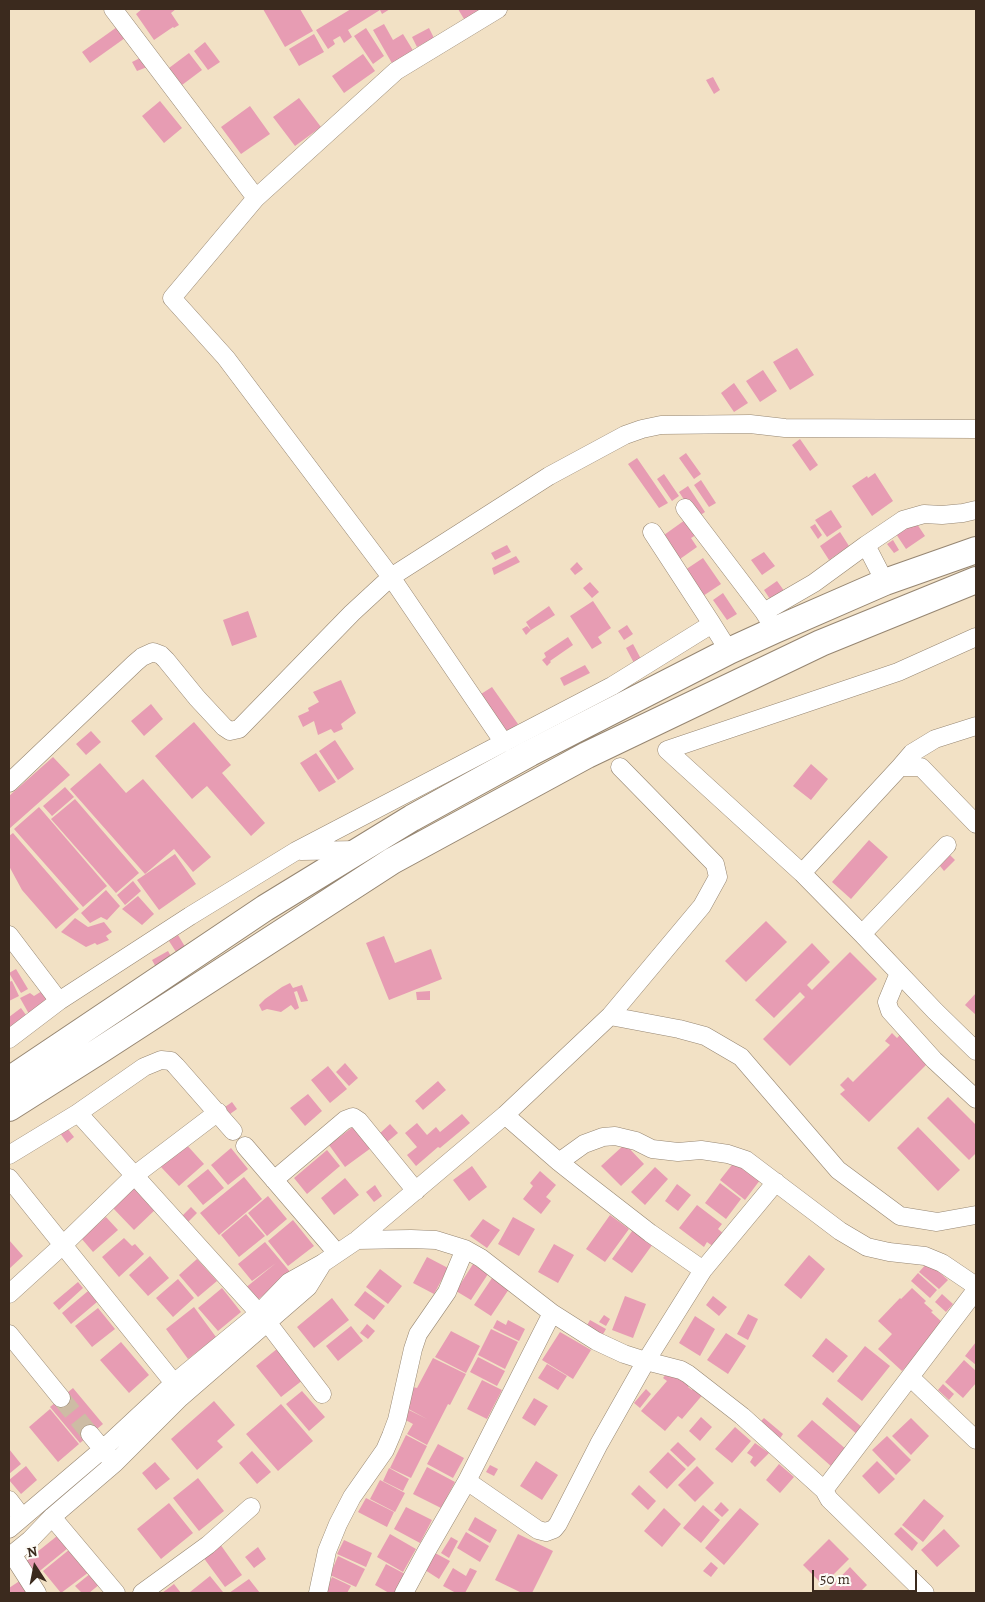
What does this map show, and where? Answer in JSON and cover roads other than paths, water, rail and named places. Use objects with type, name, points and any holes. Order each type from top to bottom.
[{"type":"highway","points":[[9,1080],[265,908],[412,818],[530,753],[729,652],[769,621],[976,550]]},
{"type":"highway","points":[[9,1108],[400,856],[587,755],[785,660],[821,643],[976,580]]},
{"type":"street","points":[[113,9],[256,198]]},
{"type":"street","points":[[498,9],[396,71],[256,198],[172,298],[226,358],[391,577],[504,742]]},
{"type":"street","points":[[9,783],[142,657],[153,652],[161,655],[166,660],[224,727],[230,731],[239,729],[391,577],[549,476],[625,435],[661,425],[750,424],[785,428],[976,429]]},
{"type":"street","points":[[685,508],[769,621],[814,583],[903,520],[924,514],[942,515],[976,510]]},
{"type":"street","points":[[652,532],[729,652]]},
{"type":"street","points":[[866,545],[885,582]]},
{"type":"street","points":[[9,1039],[59,1001],[190,916],[296,851],[612,686],[712,624]]},
{"type":"street","points":[[976,637],[898,672],[667,750],[802,872],[935,1011],[976,1051]]},
{"type":"street","points":[[802,872],[912,753],[935,739],[976,726]]},
{"type":"street","points":[[9,1500],[15,1523],[103,1449],[174,1383],[308,1286],[330,1258],[357,1240],[505,1115],[610,1016],[702,906],[718,877],[714,864],[620,767]]},
{"type":"street","points":[[900,767],[921,767],[976,824]]},
{"type":"street","points":[[862,934],[947,845]]},
{"type":"street","points":[[296,851],[361,850]]},
{"type":"street","points":[[9,935],[59,1001]]},
{"type":"street","points":[[900,973],[887,1002],[890,1011],[934,1060],[976,1099]]},
{"type":"street","points":[[610,1016],[705,1036],[741,1057],[838,1170],[900,1216],[937,1222],[976,1214]]},
{"type":"street","points":[[9,1155],[78,1113],[144,1067],[161,1060],[171,1062],[176,1066],[233,1131]]},
{"type":"street","points":[[9,1294],[135,1175],[218,1112]]},
{"type":"street","points":[[78,1113],[263,1318],[322,1394]]},
{"type":"street","points":[[505,1115],[559,1162],[650,1233],[703,1270]]},
{"type":"street","points":[[274,1180],[345,1120],[353,1117],[359,1121],[416,1191]]},
{"type":"street","points":[[559,1162],[584,1144],[603,1137],[615,1136],[660,1150],[678,1152],[701,1150],[728,1154],[746,1160],[802,1204],[840,1231],[867,1247],[889,1252],[924,1256],[942,1263],[976,1288],[824,1490]]},
{"type":"street","points":[[245,1146],[274,1180],[330,1258]]},
{"type":"street","points":[[9,1178],[174,1383]]},
{"type":"street","points":[[467,1481],[538,1530],[546,1532],[554,1529],[599,1444],[646,1362],[703,1270],[776,1182]]},
{"type":"street","points":[[357,1240],[436,1240],[465,1249],[481,1258],[552,1313],[596,1341],[646,1362],[681,1370],[688,1374],[742,1416],[824,1490],[829,1499],[925,1593]]},
{"type":"street","points":[[318,1593],[327,1551],[338,1524],[352,1497],[385,1450],[391,1436],[397,1420],[418,1334],[447,1292],[465,1249]]},
{"type":"street","points":[[404,1593],[467,1481],[552,1313]]},
{"type":"street","points":[[37,1593],[10,1556],[115,1463],[263,1318]]},
{"type":"street","points":[[9,1334],[61,1398]]},
{"type":"street","points":[[910,1377],[976,1440]]},
{"type":"street","points":[[90,1434],[115,1463]]},
{"type":"street","points":[[142,1593],[208,1545],[251,1507]]},
{"type":"street","points":[[52,1517],[116,1593]]},
{"type":"tunnel","points":[[61,1398],[90,1434]]}]
